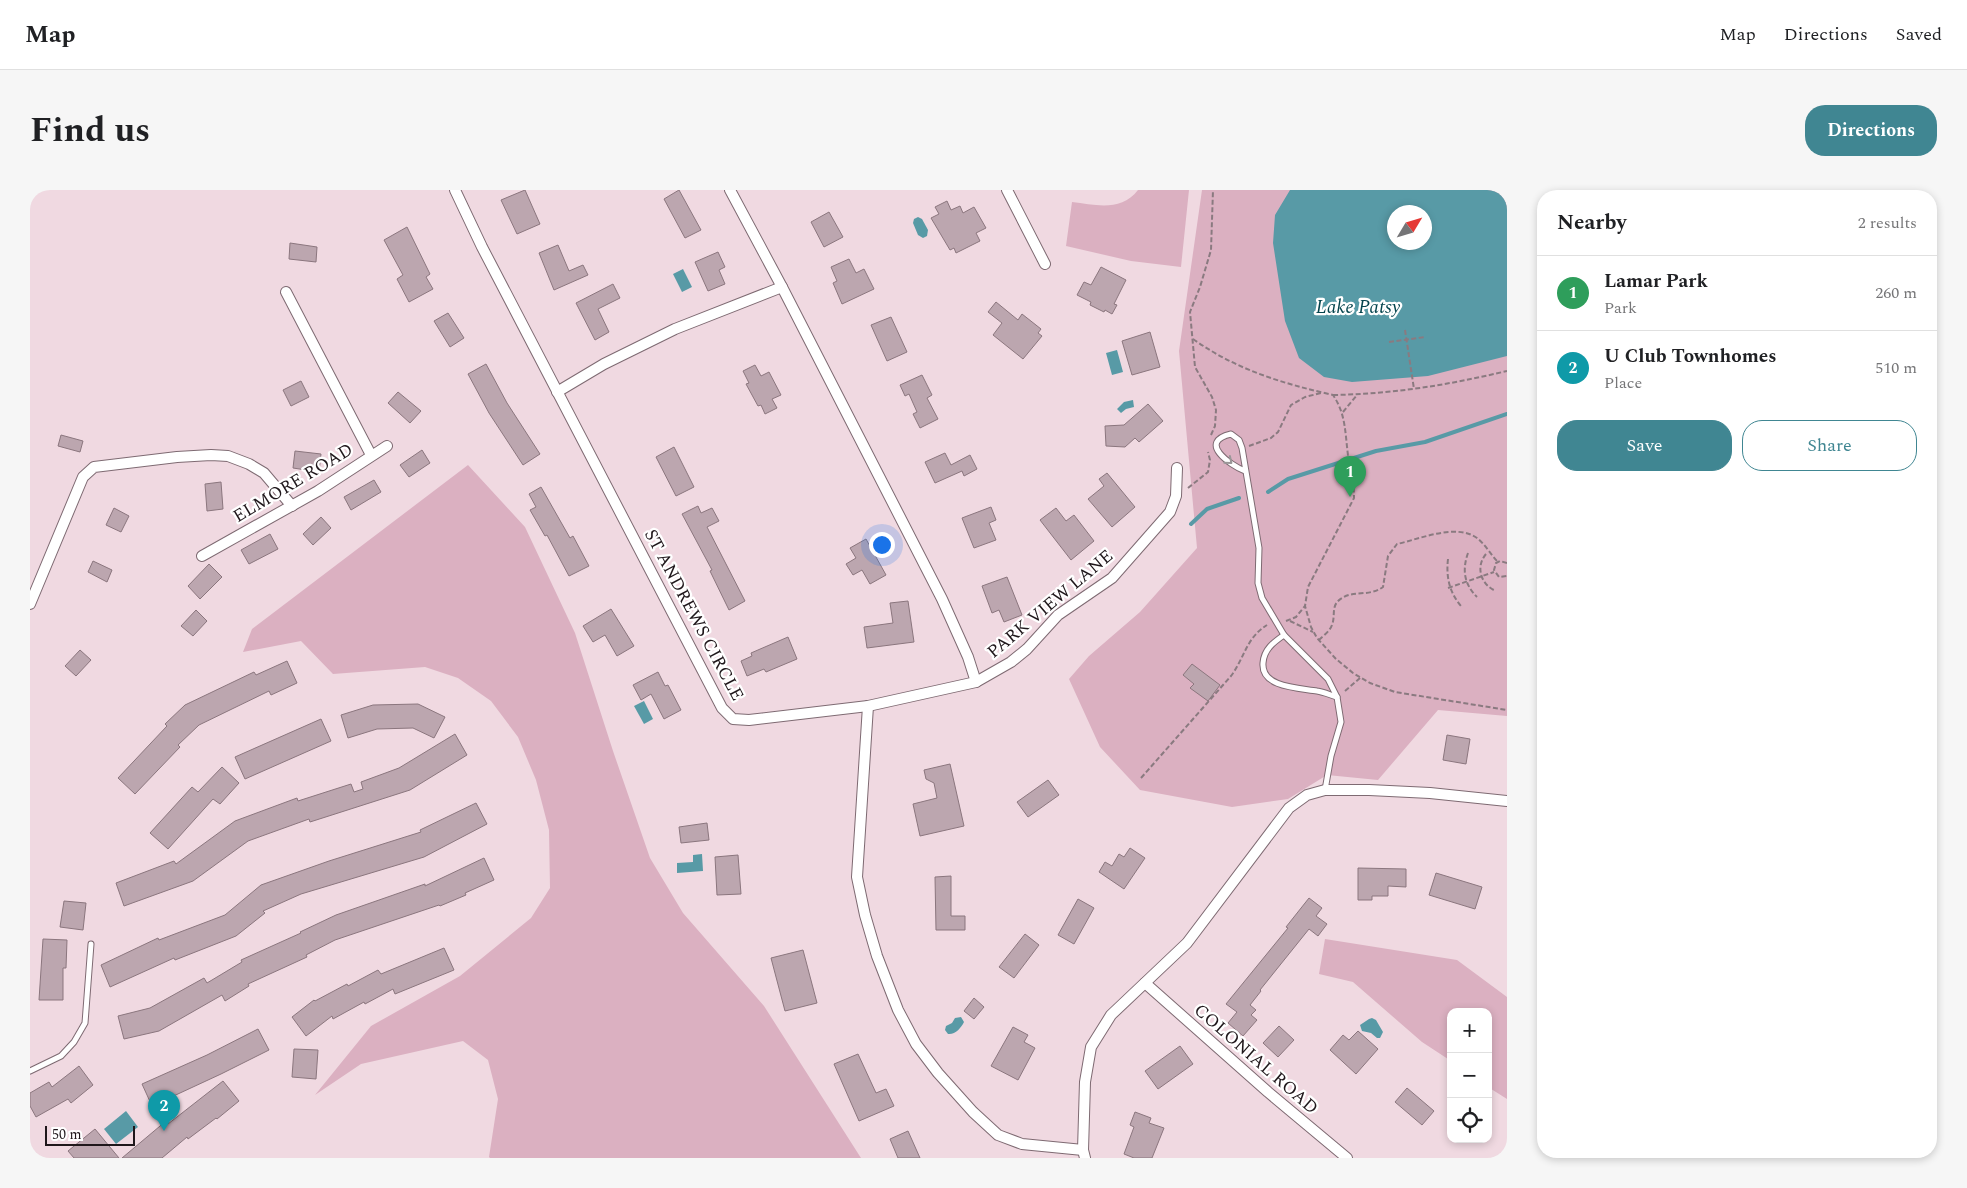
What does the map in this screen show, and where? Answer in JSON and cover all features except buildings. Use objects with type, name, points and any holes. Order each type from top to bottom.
[{"type":"street","name":"ST ANDREWS CIRCLE","points":[[455,190],[557,392],[722,708],[733,720],[749,720],[868,706],[976,682]]},
{"type":"street","points":[[730,190],[782,287],[942,599],[968,657],[976,682]]},
{"type":"street","points":[[1007,190],[1045,264]]},
{"type":"street","points":[[557,392],[604,364],[675,330],[782,287]]},
{"type":"street","name":"ELMORE ROAD","points":[[202,556],[318,491],[371,455],[286,292]]},
{"type":"street","points":[[371,455],[387,446]]},
{"type":"street","points":[[30,604],[83,477],[94,467],[177,457],[228,456],[249,464],[264,473],[292,506]]},
{"type":"street","name":"PARK VIEW LANE","points":[[976,682],[1011,662],[1027,649],[1058,615],[1112,578],[1170,512],[1176,496],[1177,468]]},
{"type":"street","points":[[868,706],[857,877],[865,915],[877,956],[898,1010],[916,1044],[938,1073],[973,1112],[998,1135],[1022,1144],[1084,1154],[1085,1082],[1091,1047],[1111,1016],[1186,943],[1289,808],[1307,795],[1325,790],[1430,793],[1507,801]]},
{"type":"street","name":"COLONIAL ROAD","points":[[1145,983],[1346,1158]]},
{"type":"lane","points":[[1245,472],[1234,466],[1219,453],[1216,448],[1220,438],[1231,434],[1239,440],[1242,448],[1259,548],[1258,583],[1262,598],[1284,635],[1328,679],[1336,696],[1341,722],[1331,756],[1325,790]]},
{"type":"lane","points":[[1284,635],[1270,646],[1264,656],[1264,672],[1270,679],[1283,685],[1336,696]]},
{"type":"lane","points":[[30,1071],[61,1056],[74,1042],[85,1023],[91,944]]},
{"type":"path","points":[[1210,437],[1214,426],[1216,410],[1212,396],[1195,367],[1190,312],[1211,250],[1213,190]]},
{"type":"path","points":[[1405,330],[1414,390]]},
{"type":"path","points":[[1389,342],[1425,338]]},
{"type":"path","points":[[1193,339],[1215,355],[1243,368],[1285,384],[1333,394],[1414,390],[1507,371]]},
{"type":"path","points":[[1242,448],[1271,438],[1278,432],[1291,405],[1305,397],[1323,392]]},
{"type":"path","points":[[1290,621],[1302,612],[1305,606],[1308,586],[1354,498],[1354,482],[1348,455],[1343,412],[1333,394]]},
{"type":"path","points":[[1343,412],[1358,394]]},
{"type":"path","points":[[1176,496],[1208,472],[1210,460],[1208,450]]},
{"type":"path","points":[[1319,640],[1332,626],[1335,605],[1343,597],[1367,594],[1377,591],[1383,586],[1388,556],[1397,544],[1455,531],[1478,539],[1498,562]]},
{"type":"path","points":[[1468,553],[1464,567],[1466,582],[1477,598]]},
{"type":"path","points":[[1486,554],[1480,567],[1481,576],[1487,586],[1496,591]]},
{"type":"path","points":[[1448,559],[1447,576],[1449,588],[1461,606]]},
{"type":"path","points":[[1507,563],[1504,561],[1498,562],[1494,566],[1494,572],[1500,578],[1507,576]]},
{"type":"path","points":[[1449,588],[1494,572]]},
{"type":"path","points":[[1305,606],[1314,633],[1319,640],[1336,659],[1360,677],[1394,692],[1507,710]]},
{"type":"path","points":[[1141,778],[1231,676],[1247,644],[1266,626],[1276,622],[1290,621],[1314,633]]},
{"type":"path","points":[[1336,696],[1360,677]]},
{"type":"shaded area","points":[[1138,190],[1189,190],[1181,267],[1131,261],[1066,246],[1072,202],[1099,205],[1116,204],[1124,202]]},
{"type":"shaded area","points":[[1202,190],[1507,190],[1507,716],[1438,710],[1378,780],[1327,775],[1288,799],[1232,807],[1140,790],[1100,747],[1069,679],[1089,656],[1140,612],[1197,548],[1179,351]]},
{"type":"shaded area","points":[[468,465],[525,527],[575,633],[650,858],[683,913],[764,1006],[861,1158],[490,1158],[498,1099],[488,1060],[463,1041],[361,1064],[315,1095],[371,1026],[460,976],[531,918],[550,888],[549,830],[536,780],[518,737],[491,701],[458,678],[425,667],[333,674],[301,641],[243,652],[252,629]]},
{"type":"shaded area","points":[[1325,939],[1457,960],[1507,997],[1507,1099],[1492,1090],[1492,1008],[1447,1008],[1447,1058],[1422,1042],[1353,982],[1319,974]]},
{"type":"water","name":"Lake Patsy","points":[[1290,190],[1507,190],[1507,356],[1428,376],[1352,382],[1324,377],[1299,358],[1285,321],[1273,243],[1275,215]]},
{"type":"water","points":[[918,217],[922,219],[928,230],[927,236],[923,238],[918,235],[913,223],[914,219]]},
{"type":"water","points":[[683,269],[692,287],[682,292],[673,274]]},
{"type":"water","points":[[1117,350],[1123,372],[1112,375],[1106,353]]},
{"type":"water","points":[[1133,400],[1134,407],[1126,409],[1121,413],[1117,409],[1124,402]]},
{"type":"water","points":[[644,701],[653,719],[644,724],[634,706]]},
{"type":"water","points":[[702,854],[703,871],[677,873],[677,863],[693,862],[693,855]]},
{"type":"water","points":[[961,1017],[964,1022],[961,1027],[955,1032],[948,1034],[945,1030],[946,1026],[952,1023],[955,1018]]},
{"type":"water","points":[[1372,1018],[1376,1020],[1383,1032],[1380,1038],[1362,1031],[1360,1025]]},
{"type":"water","points":[[126,1111],[138,1127],[116,1144],[104,1129]]},
{"type":"waterway","points":[[1268,492],[1288,479],[1376,451],[1425,442],[1507,414]]},
{"type":"waterway","points":[[1191,524],[1207,509],[1239,498]]},
{"type":"place","name":"Lamar Park","points":[[1350,497]]},
{"type":"place","name":"U Club Townhomes","points":[[164,1131]]}]
